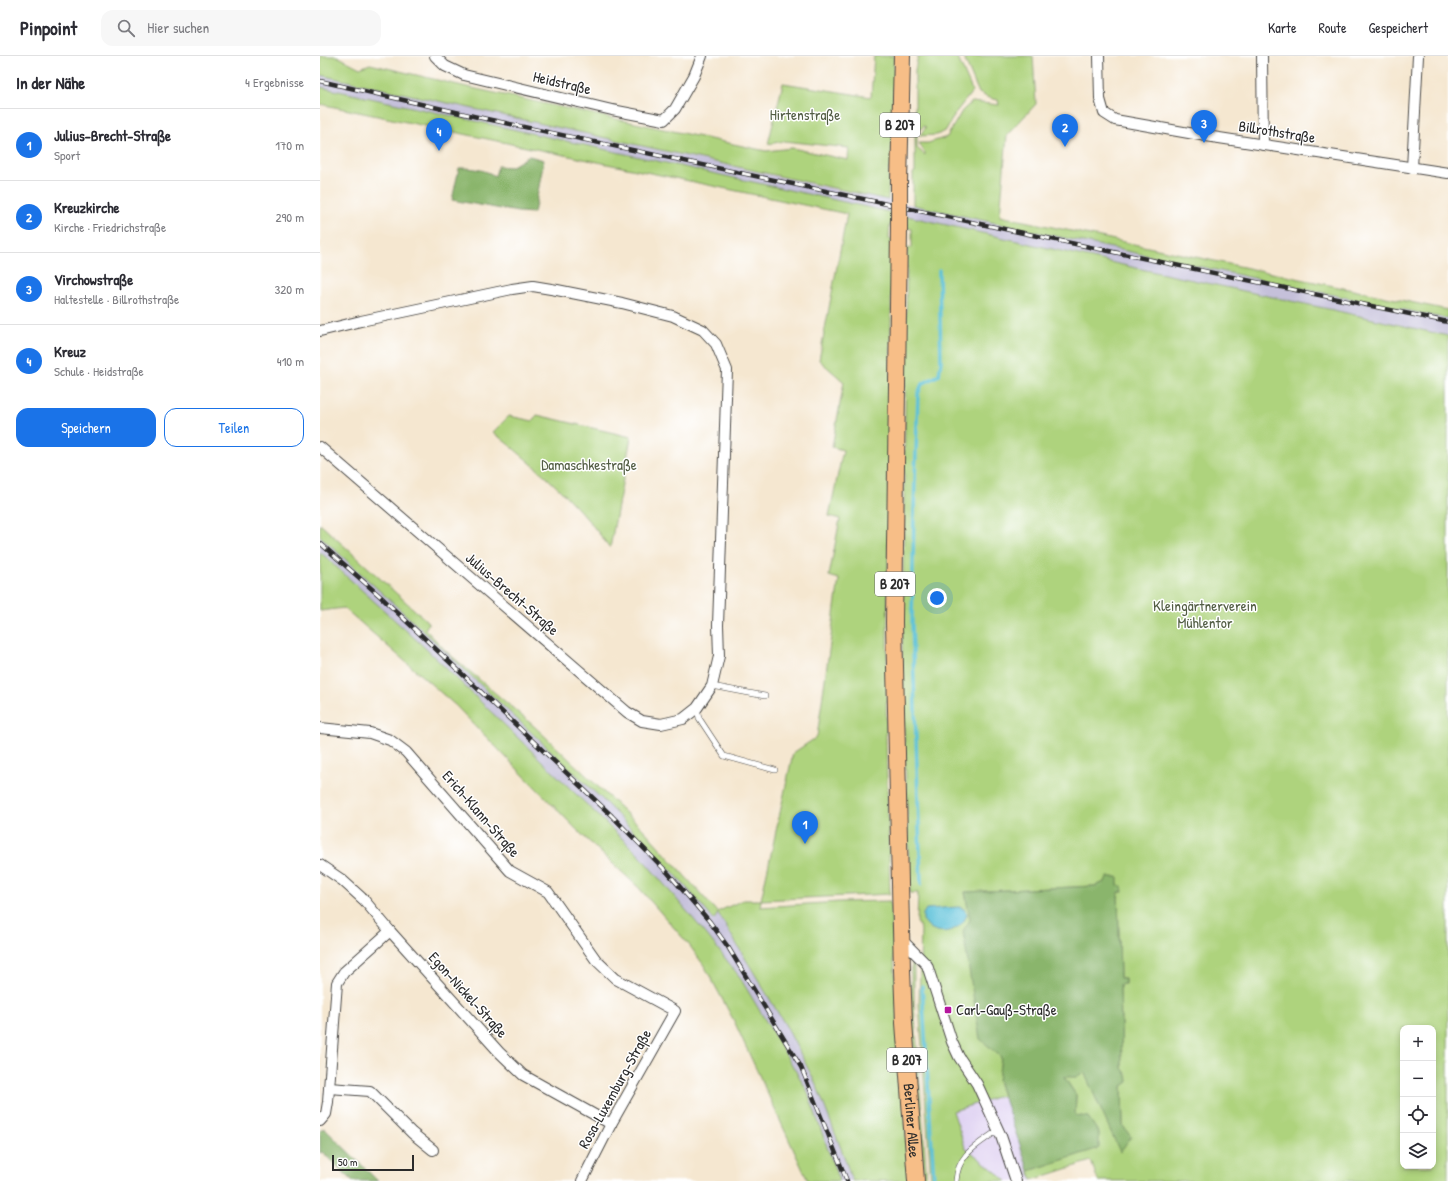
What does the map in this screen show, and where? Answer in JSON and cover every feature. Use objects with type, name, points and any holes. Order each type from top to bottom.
[{"type":"main road","name":"B 207","points":[[902,56],[894,623],[902,940]]},
{"type":"main road","name":"Berliner Allee","points":[[902,940],[904,1023],[916,1181]]},
{"type":"street","name":"Heidstraße","points":[[435,56],[446,66],[464,75],[604,108],[664,120],[675,109],[694,76],[702,56]]},
{"type":"street","name":"Billrothstraße","points":[[1099,56],[1100,99],[1104,113],[1115,120],[1206,136],[1448,173]]},
{"type":"street","points":[[1262,56],[1263,144]]},
{"type":"street","points":[[1412,168],[1418,56]]},
{"type":"street","points":[[320,331],[512,289],[533,286],[673,316],[703,330],[716,344],[727,370],[718,625],[719,656],[712,686],[697,708]]},
{"type":"street","name":"Julius-Brecht-Straße","points":[[320,447],[627,712],[642,721],[661,724],[683,719],[697,708]]},
{"type":"street","name":"Erich-Klann-Straße","points":[[320,728],[370,733],[390,740],[406,752],[510,870],[548,892],[596,960],[616,979],[675,1012]]},
{"type":"street","name":"Egon-Nickel-Straße","points":[[320,865],[354,890],[364,900],[499,1052],[523,1075],[611,1124]]},
{"type":"street","points":[[320,1121],[328,1109],[337,983],[344,972],[390,931]]},
{"type":"street","points":[[902,940],[927,965],[952,1042],[959,1057],[977,1084],[998,1130],[1016,1181]]},
{"type":"street","name":"Rosa-Luxemburg-Straße","points":[[582,1181],[611,1124],[675,1012]]},
{"type":"street","points":[[329,1088],[370,1091],[412,1133],[433,1150]]},
{"type":"lane","points":[[712,686],[765,696]]},
{"type":"lane","points":[[697,708],[698,718],[724,756],[776,770]]},
{"type":"lane","points":[[956,1181],[957,1172],[961,1161],[969,1151],[998,1130]]},
{"type":"shaded area","points":[[320,75],[833,189],[1448,319],[1448,336],[320,87]]},
{"type":"shaded area","points":[[320,536],[602,799],[675,874],[714,919],[717,912],[786,1026],[816,1084],[852,1181],[839,1181],[807,1090],[739,976],[707,935],[640,856],[422,645],[320,552]]},
{"type":"shaded area","points":[[1003,1096],[1032,1181],[1007,1181],[965,1147],[953,1110]]},
{"type":"green space","name":"Hirtenstraße","points":[[320,56],[337,56],[360,68],[370,64],[467,87],[766,151],[792,148],[848,160],[849,148],[785,141],[768,144],[783,83],[871,97],[874,56],[894,56],[892,168],[889,168],[888,200],[320,75]]},
{"type":"green space","points":[[918,56],[957,56],[972,90],[956,112],[946,130],[937,135],[919,136],[926,127],[924,126],[917,132],[917,148],[925,155],[919,143],[928,143],[947,137],[962,111],[972,102],[999,105],[998,100],[989,98],[979,93],[963,56],[1033,56],[1036,104],[1007,135],[1000,216],[1448,310],[1448,319],[913,205],[913,173],[915,172],[915,70]]},
{"type":"green space","name":"Kleingärtnerverein Mühlentor","points":[[320,87],[1448,336],[1448,1181],[1098,1181],[1091,1161],[1032,1180],[1029,1171],[1099,1147],[1075,1116],[1076,1095],[1064,1077],[1084,1071],[1102,1108],[1131,1138],[1123,1126],[1122,1086],[1127,1082],[1127,1075],[1122,1069],[1120,984],[1125,984],[1125,978],[1120,978],[1118,892],[1123,892],[1118,885],[1117,877],[1095,886],[965,892],[1001,1057],[998,1081],[1003,1096],[953,1111],[965,1147],[1007,1181],[931,1181],[919,1004],[921,930],[917,922],[918,893],[910,893],[902,674],[907,248],[912,248],[912,229],[890,224],[889,239],[892,239],[886,738],[890,894],[761,900],[793,753],[817,737],[839,579],[829,576],[840,519],[829,516],[843,450],[832,447],[844,382],[819,360],[847,214],[320,104]]},
{"type":"green space","points":[[529,156],[544,160],[534,213],[518,212],[452,200],[459,168],[478,169],[495,176],[498,166],[511,167]]},
{"type":"green space","name":"Damaschkestraße","points":[[537,415],[631,437],[610,548],[584,515],[556,486],[493,432],[509,416],[533,421]]},
{"type":"green space","points":[[320,524],[429,623],[425,629],[447,652],[535,727],[644,830],[717,912],[743,900],[761,900],[760,907],[840,902],[890,901],[909,1181],[852,1181],[816,1084],[786,1026],[718,913],[714,920],[675,874],[602,799],[320,536]]},
{"type":"green space","points":[[320,552],[422,645],[640,856],[707,935],[739,976],[807,1090],[839,1181],[808,1181],[734,1021],[705,967],[690,946],[639,888],[580,833],[455,705],[344,608],[320,611]]},
{"type":"green space","points":[[1107,877],[1118,877],[1118,885],[1122,886],[1123,892],[1118,892],[1120,978],[1125,978],[1125,984],[1120,984],[1122,1068],[1128,1078],[1128,1082],[1122,1086],[1123,1126],[1131,1137],[1120,1152],[1084,1072],[1076,1077],[1064,1077],[1076,1095],[1075,1115],[1088,1117],[1099,1133],[1099,1148],[1029,1171],[998,1081],[1001,1057],[980,1039],[963,931],[970,920],[965,892],[1095,886],[1105,882]]},
{"type":"green space","points":[[913,959],[914,1005],[927,1181],[924,1181],[912,1021],[911,971]]},
{"type":"green space","points":[[324,1128],[378,1181],[353,1181],[322,1152],[320,1153],[320,1131]]},
{"type":"water","points":[[959,907],[964,909],[967,914],[965,919],[958,927],[948,931],[937,931],[928,926],[923,920],[923,914],[926,909]]},
{"type":"waterway","points":[[921,884],[912,622],[914,510],[918,394],[922,384],[939,375],[941,361],[939,270]]},
{"type":"waterway","points":[[922,986],[934,1181]]},
{"type":"railway","points":[[320,81],[482,118],[1448,322]]},
{"type":"railway","points":[[320,543],[381,597],[612,816],[668,873],[710,922],[728,947],[801,1067],[847,1181]]},
{"type":"place","name":"Virchowstraße","points":[[1204,143]]},
{"type":"place","name":"Kreuzkirche","points":[[1065,147]]},
{"type":"place","name":"Kreuz","points":[[439,151]]},
{"type":"place","name":"Julius-Brecht-Straße","points":[[805,844]]},
{"type":"place","name":"Carl-Gauß-Straße","points":[[948,1010]]}]
